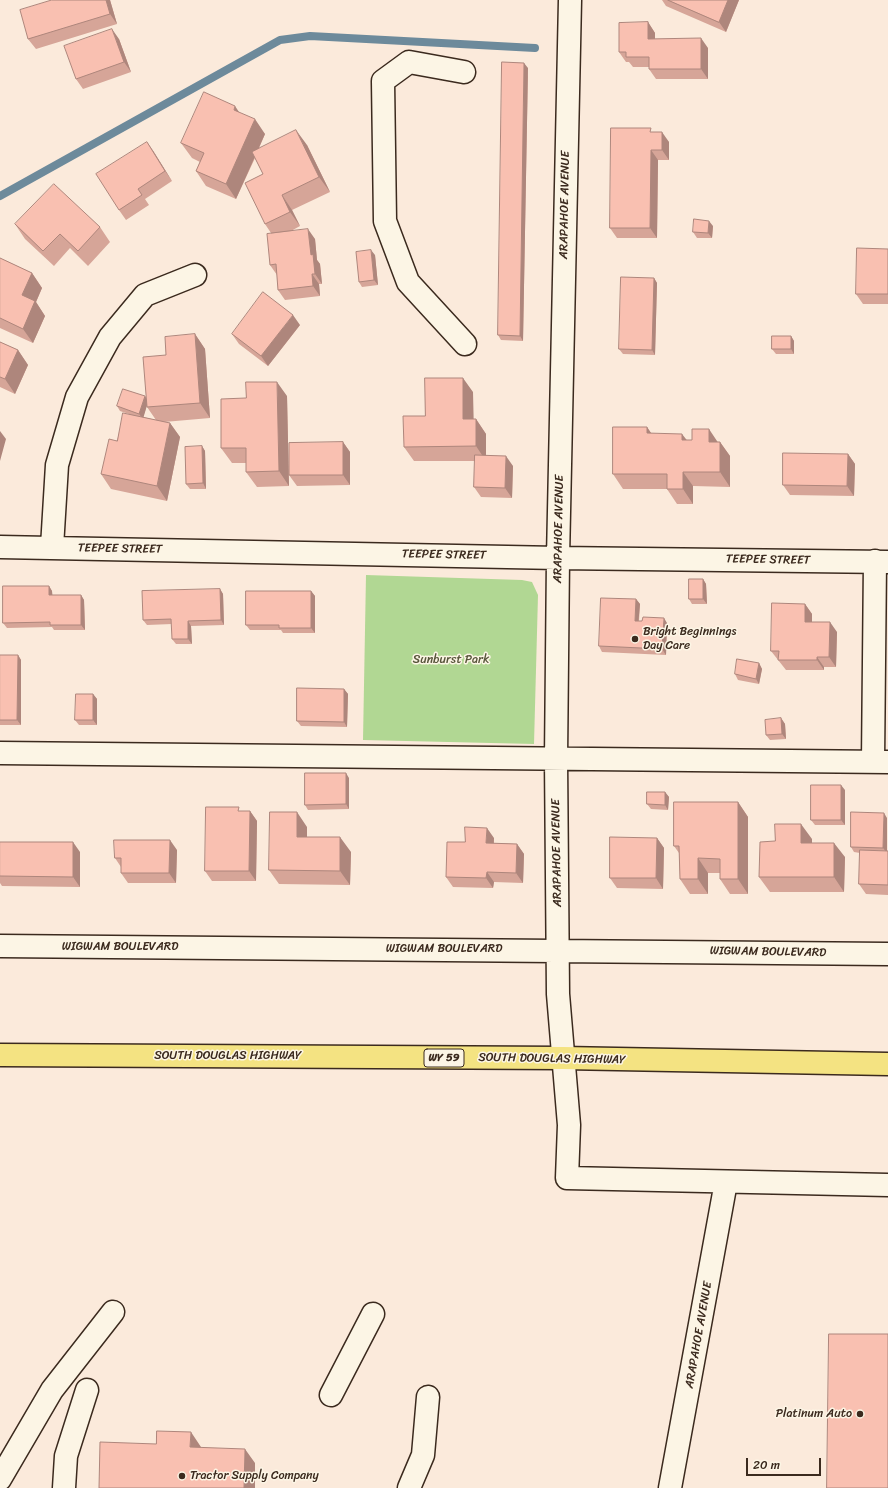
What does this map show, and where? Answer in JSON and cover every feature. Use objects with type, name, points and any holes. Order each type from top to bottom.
[{"type":"highway","name":"SOUTH DOUGLAS HIGHWAY","points":[[0,1055],[563,1058],[888,1064]]},
{"type":"street","name":"ARAPAHOE AVENUE","points":[[570,0],[558,558],[556,759],[558,994],[568,1125],[567,1178],[726,1182],[670,1488]]},
{"type":"street","points":[[464,72],[409,62],[383,81],[385,221],[408,282],[465,344]]},
{"type":"street","points":[[52,547],[57,465],[77,397],[110,337],[145,295],[195,275]]},
{"type":"street","name":"TEEPEE STREET","points":[[0,547],[558,558],[882,561]]},
{"type":"street","points":[[0,753],[881,762],[882,561]]},
{"type":"street","name":"WIGWAM BOULEVARD","points":[[0,946],[888,954]]},
{"type":"street","points":[[726,1182],[888,1185]]},
{"type":"street","points":[[0,1479],[52,1390],[113,1312]]},
{"type":"street","points":[[331,1395],[372,1314]]},
{"type":"street","points":[[64,1488],[66,1456],[87,1390]]},
{"type":"street","points":[[409,1488],[422,1455],[428,1397]]},
{"type":"green space","name":"Sunburst Park","points":[[366,575],[522,580],[532,582],[538,595],[534,744],[363,740]]},
{"type":"building","points":[[52,0],[106,0],[110,14],[28,39],[20,10]]},
{"type":"building","points":[[668,0],[728,0],[719,22]]},
{"type":"building","points":[[648,22],[648,39],[701,38],[701,69],[649,69],[649,57],[626,57],[626,52],[619,52],[619,23]]},
{"type":"building","points":[[112,29],[124,62],[76,79],[64,46]]},
{"type":"building","points":[[502,62],[524,63],[520,336],[498,335]]},
{"type":"building","points":[[204,92],[235,106],[234,110],[255,119],[226,184],[196,171],[204,153],[181,143]]},
{"type":"building","points":[[611,128],[651,128],[650,132],[662,132],[662,150],[651,150],[650,228],[610,228]]},
{"type":"building","points":[[296,130],[319,177],[282,195],[290,212],[265,224],[245,183],[263,174],[252,152]]},
{"type":"building","points":[[147,142],[165,171],[138,189],[142,195],[119,210],[96,174]]},
{"type":"building","points":[[54,184],[100,227],[78,251],[60,234],[43,251],[15,224]]},
{"type":"building","points":[[694,219],[709,221],[708,233],[693,232]]},
{"type":"building","points":[[308,229],[315,274],[312,274],[313,286],[278,290],[276,264],[270,265],[267,234]]},
{"type":"building","points":[[857,248],[888,249],[888,294],[856,294]]},
{"type":"building","points":[[371,250],[374,280],[359,282],[356,252]]},
{"type":"building","points":[[0,258],[32,273],[22,295],[35,301],[23,329],[0,318]]},
{"type":"building","points":[[621,277],[654,278],[652,350],[619,349]]},
{"type":"building","points":[[263,292],[293,315],[261,356],[232,334]]},
{"type":"building","points":[[195,334],[200,403],[147,407],[143,357],[166,355],[165,337]]},
{"type":"building","points":[[772,336],[791,336],[791,349],[772,349]]},
{"type":"building","points":[[0,342],[18,350],[5,379],[0,377]]},
{"type":"building","points":[[425,378],[463,378],[463,419],[476,419],[476,446],[404,447],[403,416],[425,416]]},
{"type":"building","points":[[246,382],[277,382],[279,471],[246,472],[246,448],[221,448],[221,399],[246,398]]},
{"type":"building","points":[[123,389],[145,396],[139,414],[117,406]]},
{"type":"building","points":[[123,413],[170,423],[157,486],[101,474],[109,439],[117,441]]},
{"type":"building","points":[[613,427],[647,427],[647,433],[682,434],[682,440],[692,440],[692,429],[709,429],[709,442],[720,442],[720,472],[683,472],[683,489],[667,489],[667,474],[613,474]]},
{"type":"building","points":[[343,442],[343,475],[289,475],[289,443]]},
{"type":"building","points":[[202,446],[203,483],[186,484],[185,447]]},
{"type":"building","points":[[783,453],[848,454],[847,486],[783,485]]},
{"type":"building","points":[[475,455],[506,456],[505,488],[474,487]]},
{"type":"building","points":[[689,579],[703,579],[703,599],[689,599]]},
{"type":"building","points":[[3,586],[49,586],[49,595],[81,595],[81,625],[50,625],[50,622],[3,623]]},
{"type":"building","points":[[220,589],[221,620],[188,621],[188,639],[172,639],[171,619],[143,620],[142,591]]},
{"type":"building","points":[[246,591],[311,591],[311,628],[279,628],[279,625],[246,625]]},
{"type":"building","name":"Bright Beginnings Day Care","points":[[601,598],[636,599],[635,621],[642,621],[643,617],[664,618],[662,649],[599,646]]},
{"type":"building","points":[[772,603],[805,604],[805,622],[830,622],[829,657],[817,657],[817,660],[778,660],[779,651],[771,651]]},
{"type":"building","points":[[0,655],[18,655],[17,720],[0,720]]},
{"type":"building","points":[[737,659],[759,663],[756,679],[735,674]]},
{"type":"building","points":[[297,688],[344,689],[344,722],[297,721]]},
{"type":"building","points":[[76,694],[93,694],[93,720],[75,720]]},
{"type":"building","points":[[781,718],[782,734],[766,735],[765,720]]},
{"type":"building","points":[[305,773],[346,773],[346,804],[305,805]]},
{"type":"building","points":[[811,785],[841,785],[841,820],[811,820]]},
{"type":"building","points":[[647,792],[665,792],[665,805],[647,804]]},
{"type":"building","points":[[674,802],[738,802],[738,879],[720,879],[720,859],[698,858],[698,879],[680,879],[679,846],[674,846]]},
{"type":"building","points":[[206,807],[239,807],[238,811],[250,811],[249,871],[205,871]]},
{"type":"building","points":[[270,812],[297,812],[297,837],[340,837],[340,871],[269,870]]},
{"type":"building","points":[[851,812],[884,813],[883,848],[851,847]]},
{"type":"building","points":[[775,824],[801,824],[801,843],[834,843],[834,877],[759,877],[760,842],[775,841]]},
{"type":"building","points":[[465,827],[487,828],[486,843],[517,844],[516,873],[487,872],[486,878],[446,877],[447,842],[465,842]]},
{"type":"building","points":[[610,837],[657,838],[656,878],[610,878]]},
{"type":"building","points":[[114,840],[170,840],[169,873],[121,873],[121,858],[115,858]]},
{"type":"building","points":[[0,842],[73,842],[73,877],[0,876]]},
{"type":"building","points":[[860,850],[888,851],[888,885],[859,884]]},
{"type":"building","name":"Platinum Auto","points":[[829,1334],[888,1334],[888,1488],[827,1488]]},
{"type":"building","name":"Tractor Supply Company","points":[[157,1431],[191,1432],[190,1447],[245,1449],[244,1488],[99,1488],[100,1442],[156,1444]]},
{"type":"waterway","points":[[0,196],[280,40],[310,36],[535,48]]},
{"type":"place","name":"Bright Beginnings Day Care","points":[[635,639]]},
{"type":"place","name":"Platinum Auto","points":[[860,1414]]},
{"type":"place","name":"Tractor Supply Company","points":[[182,1476]]}]
